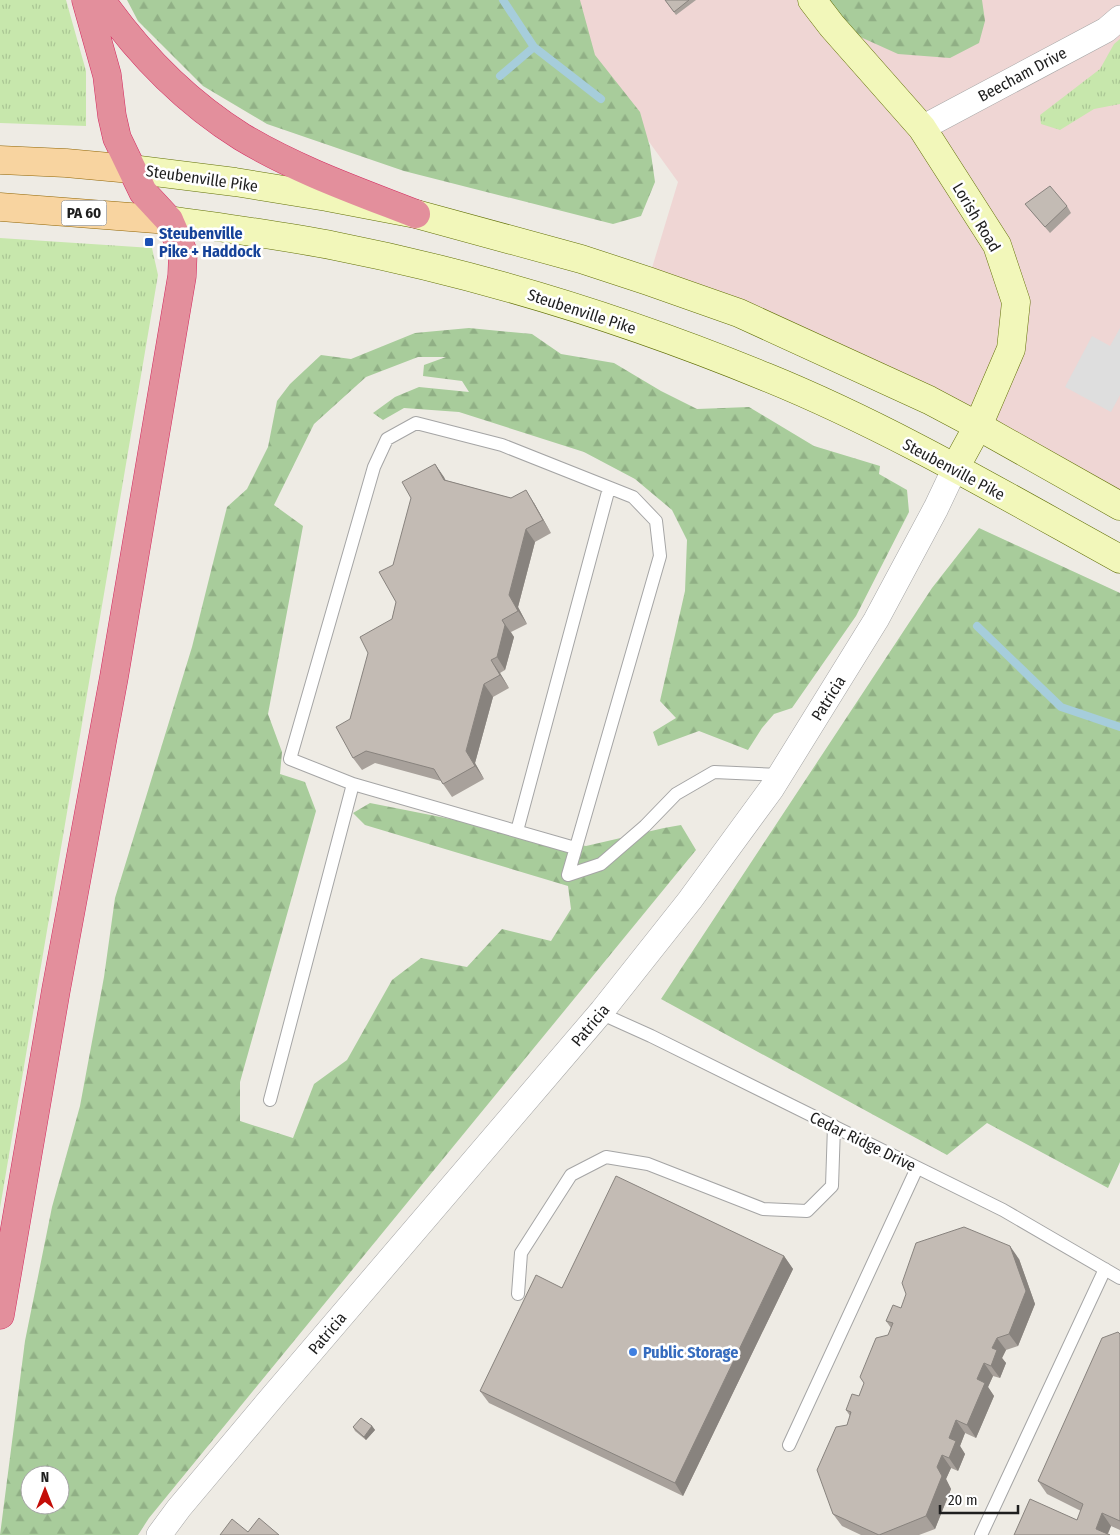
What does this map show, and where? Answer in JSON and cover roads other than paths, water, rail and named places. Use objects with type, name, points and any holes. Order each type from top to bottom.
[{"type":"highway","points":[[0,1316],[56,990],[114,677],[182,276],[183,252],[168,220],[143,192],[117,138],[107,75],[86,0]]},
{"type":"highway","points":[[101,0],[152,64],[193,102],[242,137],[311,173],[416,214]]},
{"type":"main road","name":"Lorish Road","points":[[812,0],[832,26],[922,128],[997,245],[1016,302],[1011,349],[978,426],[956,468]]},
{"type":"main road","name":"Steubenville Pike","points":[[0,160],[66,163],[131,169],[235,182],[327,197],[416,214],[581,259],[739,313],[838,358],[978,426],[1120,506]]},
{"type":"main road","name":"Steubenville Pike","points":[[0,207],[168,220],[344,248],[497,284],[572,306],[767,377],[853,416],[956,468],[1120,559]]},
{"type":"street","name":"Beecham Drive","points":[[922,128],[1106,30],[1120,18]]},
{"type":"street","name":"Patricia","points":[[159,1535],[274,1395],[600,1013],[690,900],[780,775],[876,620],[956,468]]},
{"type":"lane","points":[[576,848],[353,784],[290,759],[374,467],[387,439],[416,423],[502,445],[633,497],[656,520],[660,556],[576,848],[568,875],[601,864],[645,826],[676,794],[714,772],[780,775]]},
{"type":"lane","points":[[517,831],[609,488]]},
{"type":"lane","points":[[270,1100],[353,784]]},
{"type":"lane","name":"Cedar Ridge Drive","points":[[600,1013],[651,1036],[1003,1210],[1120,1278]]},
{"type":"lane","points":[[518,1294],[521,1253],[571,1175],[606,1156],[648,1164],[763,1209],[807,1211],[832,1186],[834,1126]]},
{"type":"lane","points":[[789,1445],[917,1168]]},
{"type":"lane","points":[[981,1535],[1106,1269]]},
{"type":"waterway","points":[[503,0],[534,47],[601,99]]},
{"type":"waterway","points":[[500,76],[534,47]]},
{"type":"waterway","points":[[977,626],[1061,707],[1120,727]]},
{"type":"place","name":"Steubenville Pike + Haddock","points":[[149,242]]},
{"type":"place","name":"Public Storage","points":[[633,1352]]}]
